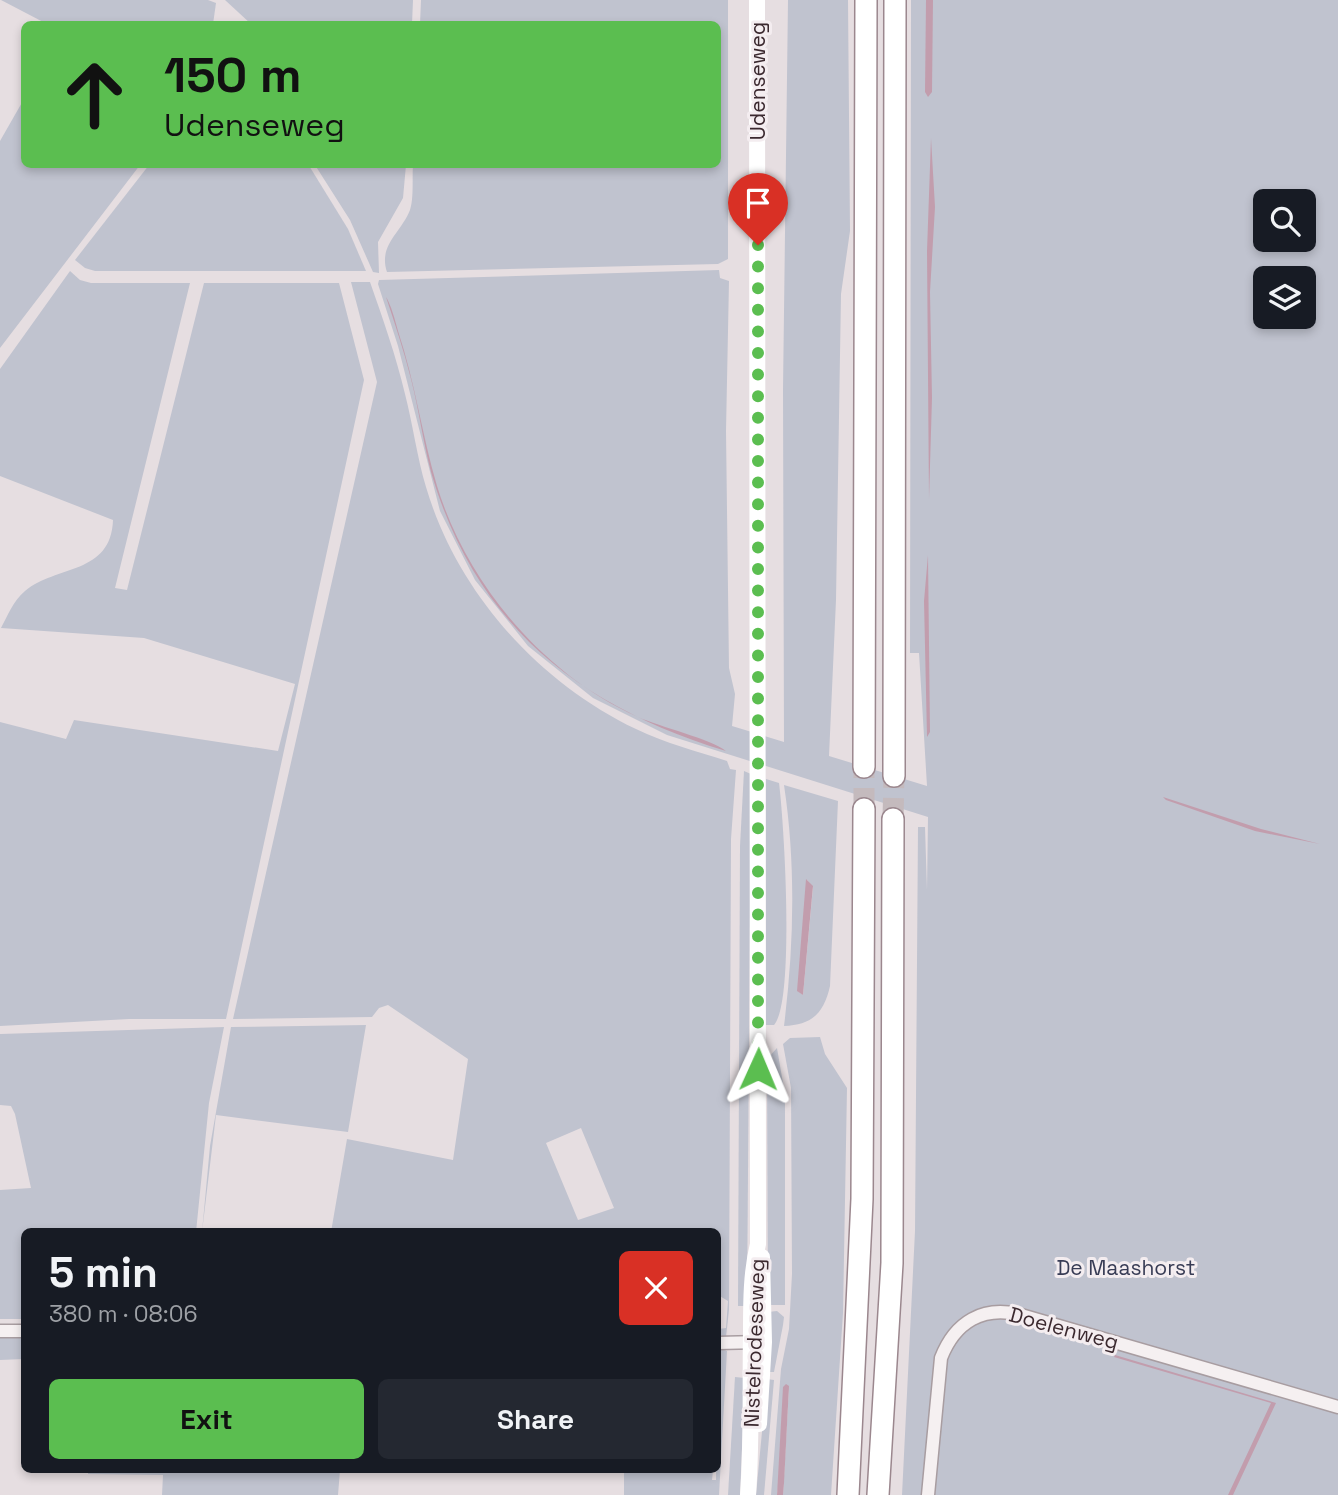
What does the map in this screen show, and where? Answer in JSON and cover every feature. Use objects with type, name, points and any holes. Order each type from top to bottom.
[{"type":"highway","points":[[864,767],[866,0]]},
{"type":"highway","points":[[894,776],[895,0]]},
{"type":"highway","points":[[848,1495],[862,1199],[864,809]]},
{"type":"highway","points":[[878,1495],[892,1263],[893,818]]},
{"type":"street","name":"Udenseweg","points":[[757,0],[758,749]]},
{"type":"street","name":"Nistelrodeseweg","points":[[748,1495],[752,1442],[759,1424],[757,1342],[763,1262],[758,1244],[758,749]]},
{"type":"street","name":"Doelenweg","points":[[928,1495],[941,1358],[947,1342],[960,1327],[988,1311],[1004,1310],[1338,1407]]},
{"type":"street","points":[[0,1331],[21,1331]]},
{"type":"street","points":[[721,1343],[757,1342]]},
{"type":"green space","points":[[1,0],[208,0],[216,3],[213,21],[41,21]]},
{"type":"green space","points":[[225,0],[413,0],[412,21],[248,21]]},
{"type":"green space","points":[[421,0],[728,0],[728,259],[718,264],[387,272],[385,263],[388,247],[410,210],[413,168],[721,168],[721,21],[420,21]]},
{"type":"green space","name":"De Maashorst","points":[[788,0],[848,0],[850,231],[841,294],[836,600],[829,756],[927,786],[919,653],[910,653],[911,0],[926,0],[927,94],[927,0],[1338,0],[1338,1495],[902,1495],[915,1231],[918,827],[925,827],[927,890],[928,817],[667,735],[593,698],[528,646],[475,580],[440,511],[379,280],[719,270],[720,278],[729,281],[726,431],[729,668],[735,694],[732,726],[784,742],[783,390]]},
{"type":"green space","points":[[21,104],[21,168],[138,168],[0,348],[0,141]]},
{"type":"green space","points":[[147,168],[310,168],[348,229],[366,271],[95,271],[85,268],[75,260]]},
{"type":"green space","points":[[317,168],[406,168],[403,198],[378,242],[379,273],[373,272],[350,220]]},
{"type":"green space","points":[[70,271],[80,280],[91,283],[190,283],[115,588],[127,590],[204,283],[339,283],[364,380],[226,1019],[129,1019],[0,1026],[0,722],[66,739],[74,720],[278,751],[295,684],[144,638],[1,628],[14,604],[25,591],[92,560],[103,551],[110,538],[113,520],[0,476],[0,369]]},
{"type":"green space","points":[[351,282],[370,282],[401,380],[426,487],[440,526],[480,597],[506,630],[535,659],[566,686],[600,709],[647,734],[727,761],[730,769],[736,770],[731,839],[729,1310],[726,1337],[721,1337],[721,1329],[726,1328],[728,1301],[721,1297],[721,1228],[332,1228],[347,1139],[453,1160],[468,1059],[388,1005],[379,1008],[372,1017],[233,1019],[377,382]],"holes":[[[581,1128],[614,1208],[578,1220],[546,1143]]]},
{"type":"green space","points":[[744,771],[751,774],[747,1306],[738,1306],[740,846]]},
{"type":"green space","points":[[766,779],[779,783],[785,870],[784,983],[780,1009],[774,1025],[766,1025]]},
{"type":"green space","points":[[784,785],[838,801],[830,986],[824,1004],[815,1016],[802,1023],[784,1026],[792,905]],"holes":[[[807,880],[813,887],[803,995],[798,991]]]},
{"type":"green space","points":[[366,1025],[348,1132],[216,1115],[202,1228],[210,1146],[231,1027]]},
{"type":"green space","points":[[224,1027],[209,1103],[196,1228],[21,1228],[21,1319],[0,1319],[0,1190],[31,1188],[15,1114],[11,1106],[0,1105],[0,1034]]},
{"type":"green space","points":[[820,1037],[825,1054],[847,1088],[843,1313],[831,1495],[783,1495],[789,1386],[777,1495],[771,1495],[781,1369],[789,1329],[792,1274],[791,1088],[783,1044],[790,1038]]},
{"type":"green space","points":[[777,1048],[785,1095],[785,1305],[768,1305],[767,1059]]},
{"type":"green space","points":[[777,1311],[784,1317],[783,1325],[774,1372],[768,1372],[768,1312]]},
{"type":"green space","points":[[21,1335],[21,1359],[0,1360],[0,1336]]},
{"type":"green space","points":[[721,1348],[727,1351],[721,1459]]},
{"type":"green space","points":[[735,1377],[745,1378],[740,1495],[728,1495]]},
{"type":"green space","points":[[767,1379],[774,1380],[764,1495],[756,1495]]},
{"type":"green space","points":[[340,1473],[338,1495],[162,1495],[163,1475],[88,1474]]},
{"type":"green space","points":[[624,1473],[713,1473],[712,1480],[716,1480],[716,1473],[720,1473],[719,1495],[624,1495]]},
{"type":"shaded area","points":[[926,0],[933,0],[932,92],[928,97],[925,92]]},
{"type":"shaded area","points":[[931,138],[935,207],[930,292],[932,398],[929,499],[927,251]]},
{"type":"shaded area","points":[[386,297],[404,350],[437,486],[450,522],[489,591],[513,622],[566,673],[540,652],[505,616],[475,574],[451,526],[431,472],[411,379]]},
{"type":"shaded area","points":[[928,555],[930,732],[927,737],[924,601]]},
{"type":"shaded area","points":[[648,721],[709,742],[726,751],[673,732]]},
{"type":"shaded area","points":[[1163,797],[1261,829],[1320,844],[1255,831]]},
{"type":"shaded area","points":[[806,879],[813,886],[803,995],[797,991]]},
{"type":"shaded area","points":[[1115,1355],[1276,1403],[1233,1495],[1228,1495],[1271,1403],[1114,1357]]},
{"type":"shaded area","points":[[786,1384],[789,1386],[784,1483],[783,1495],[777,1495],[783,1387]]},
{"type":"tunnel","points":[[864,767],[864,809]]},
{"type":"tunnel","points":[[893,819],[894,776]]},
{"type":"route","points":[[758,245],[758,1069]]}]
